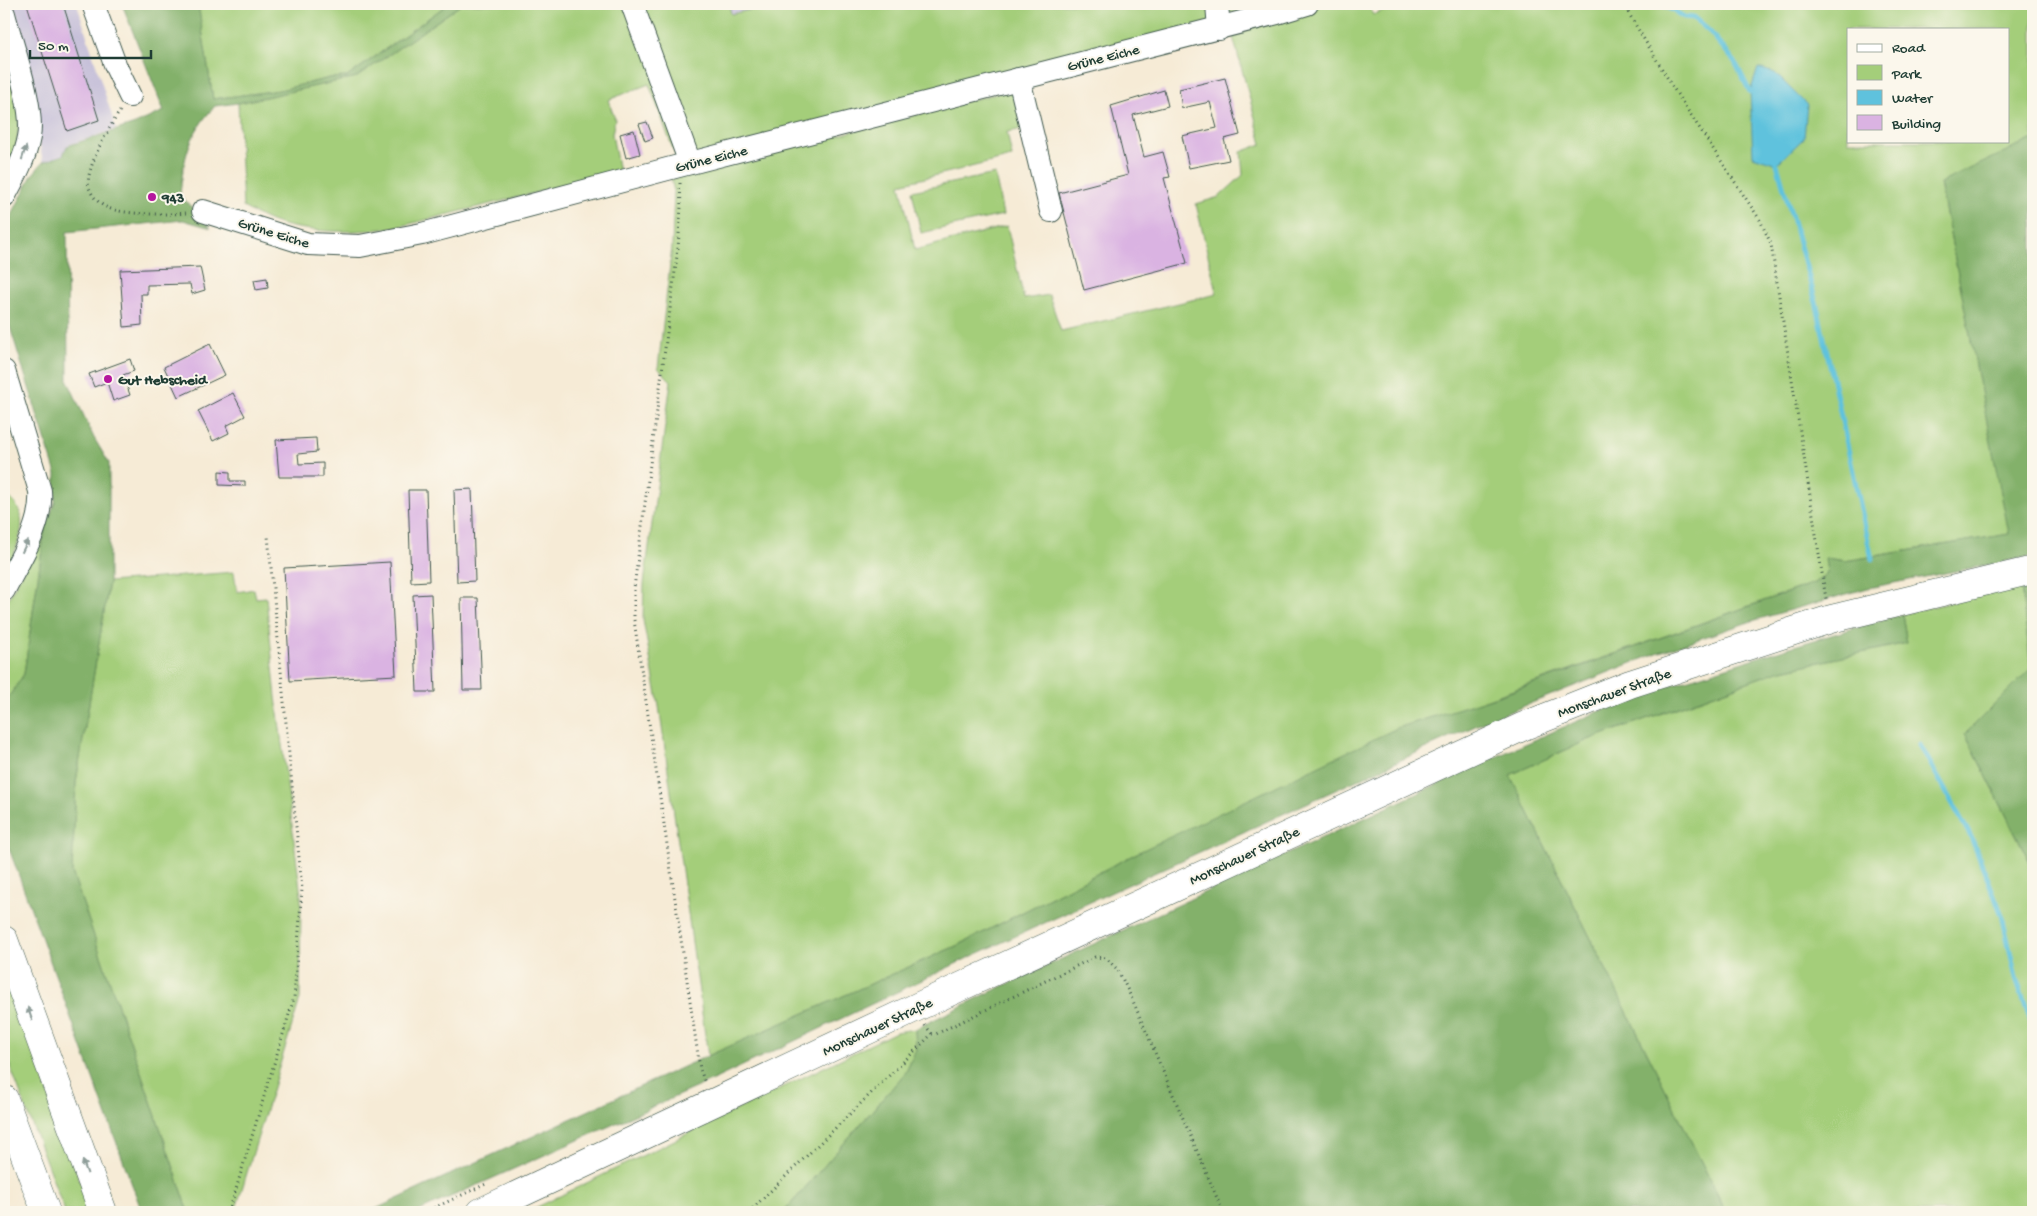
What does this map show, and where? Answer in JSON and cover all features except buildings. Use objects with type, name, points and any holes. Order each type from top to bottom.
[{"type":"main road","name":"Monschauer Straße","points":[[481,1212],[917,1007],[1524,726],[1630,684],[1831,620],[2033,570]]},
{"type":"main road","points":[[4,940],[103,1212]]},
{"type":"main road","points":[[4,1100],[46,1212]]},
{"type":"main road","points":[[4,1156],[37,1212]]},
{"type":"street","points":[[93,4],[116,67],[130,96]]},
{"type":"street","points":[[632,4],[682,165]]},
{"type":"street","points":[[1217,4],[1219,29]]},
{"type":"street","name":"Grüne Eiche","points":[[203,211],[308,244],[360,246],[422,234],[682,165],[1278,14],[1306,4]]},
{"type":"street","points":[[4,14],[31,115],[30,137],[20,166],[4,197]]},
{"type":"street","points":[[1020,79],[1051,211]]},
{"type":"street","points":[[4,371],[40,491],[41,501],[36,524],[4,590]]},
{"type":"path","points":[[1623,4],[1676,94],[1766,230],[1771,244],[1826,601],[1831,620]]},
{"type":"path","points":[[130,96],[105,133],[91,166],[89,187],[97,201],[107,208],[141,212],[173,214],[203,211]]},
{"type":"path","points":[[682,165],[678,248],[634,588],[634,620],[700,1069],[706,1086]]},
{"type":"path","points":[[229,1212],[294,998],[302,889],[268,536]]},
{"type":"path","points":[[749,1212],[932,1034],[936,1034],[1094,957],[1106,958],[1118,970],[1223,1212]]},
{"type":"shaded area","points":[[6,4],[77,4],[116,129],[68,145],[63,155],[43,162],[34,114]]},
{"type":"shaded area","points":[[729,4],[778,4],[731,14]]},
{"type":"green space","points":[[122,4],[198,4],[213,99],[280,90],[330,78],[347,77],[448,4],[462,4],[357,77],[238,103],[215,106],[199,127],[189,147],[183,169],[180,195],[211,228],[183,220],[67,232],[68,381],[94,438],[109,463],[109,582],[76,782],[72,872],[189,1212],[142,1212],[4,835],[4,704],[24,674],[45,529],[55,502],[56,474],[4,308],[4,230],[32,175],[43,162],[63,155],[67,146],[135,124],[164,111]]},
{"type":"green space","points":[[198,4],[448,4],[347,77],[330,78],[280,90],[213,99]]},
{"type":"green space","points":[[462,4],[729,4],[731,14],[778,4],[1210,4],[1212,23],[677,160],[649,84],[608,100],[615,119],[612,134],[619,172],[397,227],[350,231],[300,228],[271,221],[243,207],[238,103],[357,77]]},
{"type":"green space","points":[[1223,4],[1259,4],[1259,11],[1225,13]]},
{"type":"green space","points":[[1324,4],[1368,4],[1373,15],[1399,4],[2033,4],[2033,139],[1940,184],[2010,534],[1845,561],[1826,558],[1827,573],[1814,583],[1468,706],[1139,852],[963,943],[708,1056],[659,706],[643,620],[644,584],[671,381],[658,368],[672,247],[674,191],[671,179],[1014,89],[1024,129],[1007,132],[1012,157],[900,184],[915,250],[1007,226],[1024,299],[1049,295],[1061,331],[1217,294],[1196,204],[1219,197],[1243,175],[1241,152],[1262,144],[1232,33],[1299,14]]},
{"type":"green space","points":[[4,53],[20,116],[16,150],[4,174]]},
{"type":"green space","points":[[2033,139],[2033,556],[1868,588],[1752,621],[1657,653],[1484,722],[968,958],[713,1080],[417,1212],[369,1212],[687,1065],[963,943],[1139,852],[1397,728],[1501,695],[1814,583],[1827,573],[1825,558],[1845,561],[2009,534],[1940,183]]},
{"type":"green space","points":[[995,174],[1003,215],[921,233],[912,191]]},
{"type":"green space","points":[[4,493],[18,508],[22,524],[12,560],[5,556],[4,553]]},
{"type":"green space","points":[[45,529],[24,674],[4,704],[4,607]]},
{"type":"green space","points":[[234,572],[237,592],[254,589],[256,598],[266,597],[276,697],[301,896],[300,999],[235,1212],[189,1212],[72,872],[76,782],[109,582]]},
{"type":"green space","points":[[2033,584],[2033,868],[1965,734],[2031,668],[2021,586]]},
{"type":"green space","points":[[2021,586],[2031,668],[1965,734],[2033,868],[2033,1212],[1726,1212],[1510,775],[1588,740],[1778,671],[1907,643],[1902,614]]},
{"type":"green space","points":[[1902,614],[1907,643],[1778,671],[1588,740],[1510,775],[1726,1212],[784,1212],[906,1072],[916,1050],[915,1029],[986,994],[1500,755],[1632,697]]},
{"type":"green space","points":[[4,969],[91,1212],[65,1212],[4,1050]]},
{"type":"green space","points":[[915,1029],[916,1049],[906,1072],[784,1212],[527,1212],[896,1032]]},
{"type":"water","points":[[1758,68],[1775,73],[1807,105],[1804,138],[1777,164],[1753,156],[1750,92]]},
{"type":"waterway","points":[[1662,4],[1684,17],[1694,18],[1710,32],[1735,62],[1750,92]]},
{"type":"waterway","points":[[1777,164],[1817,306],[1872,559]]},
{"type":"waterway","points":[[1920,745],[1971,837],[2002,915],[2016,978],[2033,1027]]},
{"type":"place","name":"943","points":[[152,197]]},
{"type":"place","name":"Gut Hebscheid","points":[[108,379]]}]
